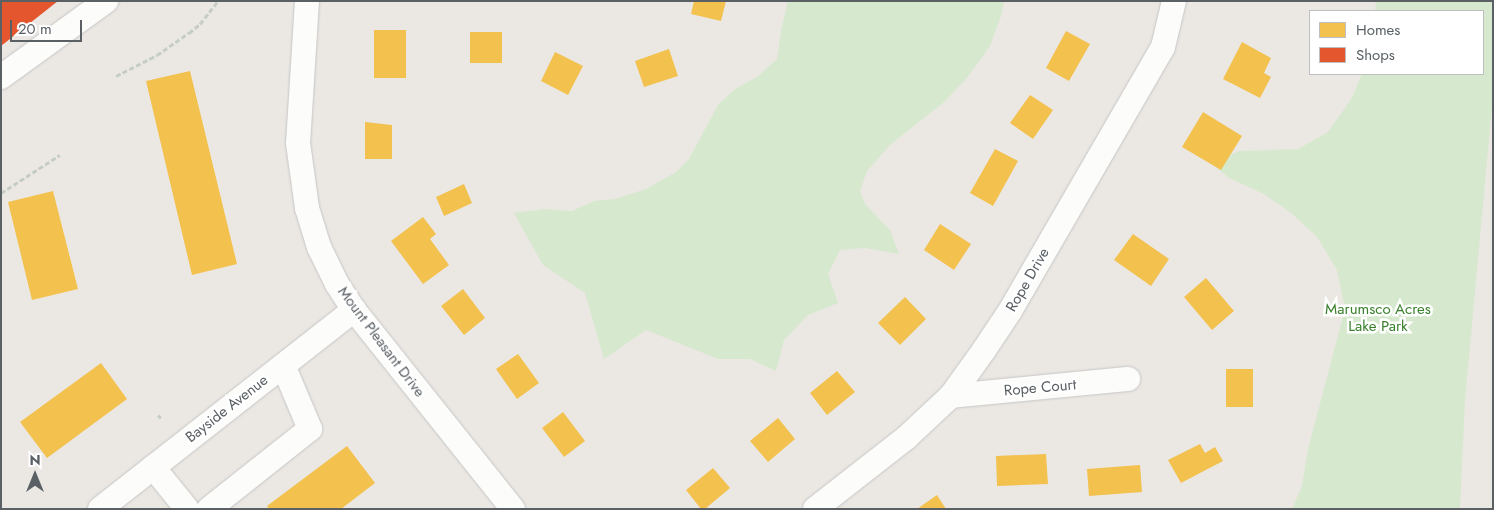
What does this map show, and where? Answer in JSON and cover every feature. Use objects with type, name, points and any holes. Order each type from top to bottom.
[{"type":"street","points":[[1,76],[106,1]]},
{"type":"street","name":"Mount Pleasant Drive","points":[[307,1],[298,144],[307,208],[319,247],[337,284],[354,310],[513,509]]},
{"type":"street","name":"Rope Drive","points":[[815,509],[906,437],[951,396],[1010,311],[1163,47],[1171,23],[1174,1]]},
{"type":"street","name":"Bayside Avenue","points":[[100,509],[354,310]]},
{"type":"street","points":[[209,509],[310,429],[284,365]]},
{"type":"street","name":"Rope Court","points":[[951,396],[1128,380]]},
{"type":"street","points":[[153,467],[187,509]]},
{"type":"path","points":[[116,76],[158,55],[189,33],[200,24],[218,1]]},
{"type":"path","points":[[1,193],[60,155]]},
{"type":"green space","points":[[788,1],[1004,1],[1001,16],[990,46],[966,79],[944,102],[890,145],[867,171],[860,191],[865,204],[890,230],[899,254],[865,248],[840,250],[828,274],[838,303],[808,315],[784,340],[776,371],[750,359],[718,359],[646,330],[604,359],[585,293],[543,265],[514,213],[545,209],[572,211],[594,201],[615,199],[646,189],[676,172],[689,159],[718,105],[735,89],[757,77],[777,59]]},
{"type":"green space","name":"Marumsco Acres Lake Park","points":[[1376,1],[1493,1],[1493,96],[1465,401],[1460,509],[1292,509],[1302,486],[1308,449],[1345,309],[1337,270],[1317,237],[1290,212],[1264,194],[1229,178],[1212,164],[1239,151],[1298,149],[1328,132],[1352,98],[1362,75],[1484,75],[1484,10],[1375,10]]},
{"type":"building: Homes","points":[[694,1],[726,1],[721,21],[691,14]]},
{"type":"building: Homes","points":[[374,30],[406,30],[406,78],[374,78]]},
{"type":"building: Homes","points":[[1066,31],[1090,44],[1069,81],[1046,68]]},
{"type":"building: Homes","points":[[470,32],[502,32],[502,63],[470,63]]},
{"type":"building: Homes","points":[[1242,42],[1271,58],[1264,73],[1271,77],[1260,98],[1223,79]]},
{"type":"building: Homes","points":[[669,49],[678,76],[644,87],[635,61]]},
{"type":"building: Homes","points":[[555,52],[583,66],[568,95],[541,81]]},
{"type":"building: Homes","points":[[190,71],[237,264],[192,275],[146,81]]},
{"type":"building: Homes","points":[[1030,95],[1053,110],[1033,139],[1010,123]]},
{"type":"building: Homes","points":[[1203,112],[1242,136],[1221,170],[1182,147]]},
{"type":"building: Homes","points":[[365,122],[392,125],[392,159],[365,159]]},
{"type":"building: Homes","points":[[995,149],[1018,161],[993,206],[970,193]]},
{"type":"building: Homes","points":[[464,184],[472,203],[444,216],[436,197]]},
{"type":"building: Homes","points":[[53,191],[78,289],[32,300],[8,202]]},
{"type":"building: Homes","points":[[423,217],[436,234],[430,239],[449,265],[423,284],[391,241]]},
{"type":"building: Homes","points":[[940,224],[971,244],[954,270],[924,250]]},
{"type":"building: Homes","points":[[1133,234],[1169,259],[1151,286],[1114,260]]},
{"type":"building: Homes","points":[[1206,278],[1234,311],[1212,330],[1184,297]]},
{"type":"building: Homes","points":[[463,289],[485,318],[464,335],[441,306]]},
{"type":"building: Homes","points":[[905,297],[926,319],[900,345],[878,323]]},
{"type":"building: Homes","points":[[518,354],[539,383],[517,399],[496,369]]},
{"type":"building: Homes","points":[[101,363],[127,399],[47,458],[20,422]]},
{"type":"building: Homes","points":[[1226,369],[1253,369],[1253,407],[1226,407]]},
{"type":"building: Homes","points":[[837,371],[855,392],[827,415],[810,393]]},
{"type":"building: Homes","points":[[563,412],[585,441],[564,457],[542,428]]},
{"type":"building: Homes","points":[[778,418],[795,439],[768,462],[750,441]]},
{"type":"building: Homes","points":[[1200,444],[1205,453],[1215,447],[1223,461],[1181,483],[1168,460]]},
{"type":"building: Homes","points":[[347,446],[375,483],[341,509],[269,509],[267,506]]},
{"type":"building: Homes","points":[[1046,454],[1048,484],[997,486],[996,456]]},
{"type":"building: Homes","points":[[1140,465],[1142,492],[1089,496],[1087,469]]},
{"type":"building: Homes","points":[[713,468],[730,488],[705,509],[701,509],[686,490]]},
{"type":"building: Homes","points":[[937,495],[946,509],[917,509]]},
{"type":"building: Shops","points":[[1,1],[58,1],[1,46]]}]
